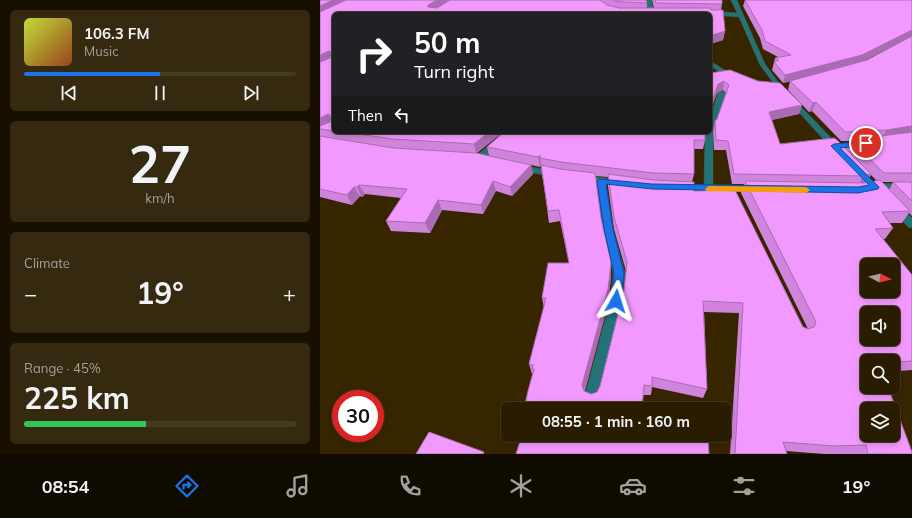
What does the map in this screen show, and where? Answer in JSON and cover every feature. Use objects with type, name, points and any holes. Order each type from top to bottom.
[{"type":"street","points":[[648,0],[651,12]]},
{"type":"street","points":[[737,3],[740,15],[762,64],[838,146],[844,156]]},
{"type":"street","points":[[712,13],[740,15]]},
{"type":"street","points":[[712,65],[739,81]]},
{"type":"street","points":[[770,89],[784,87]]},
{"type":"street","points":[[712,122],[722,93]]},
{"type":"street","points":[[493,162],[476,158],[507,134]]},
{"type":"street","points":[[708,189],[709,134]]},
{"type":"street","points":[[508,165],[562,176]]},
{"type":"street","points":[[578,178],[631,184]]},
{"type":"street","points":[[592,395],[616,301],[619,273],[608,229],[601,181]]},
{"type":"street","points":[[864,189],[872,184],[912,186]]},
{"type":"street","points":[[872,184],[912,224]]},
{"type":"street","points":[[668,187],[764,189]]},
{"type":"street","points":[[733,189],[737,200]]},
{"type":"building","points":[[320,0],[333,0],[320,6]]},
{"type":"building","points":[[346,0],[437,0],[428,5],[428,7],[437,8],[450,0],[600,0],[607,5],[619,8],[710,8],[711,10],[723,10],[725,31],[712,35],[712,12],[332,12],[332,131],[320,129],[320,126],[330,122],[331,116],[328,114],[320,118],[320,62],[330,58],[331,52],[329,51],[320,55],[320,12]]},
{"type":"building","points":[[613,0],[646,0],[647,3],[623,2]]},
{"type":"building","points":[[655,0],[722,0],[722,4],[656,3]]},
{"type":"building","points":[[745,0],[912,0],[912,30],[862,55],[785,75],[774,62],[779,60],[775,58],[791,55],[765,41],[762,30]]},
{"type":"building","points":[[912,36],[912,126],[886,130],[845,132],[816,102],[813,103],[790,81],[867,60]]},
{"type":"building","points":[[730,70],[758,81],[780,83],[802,105],[769,112],[780,144],[834,138],[871,174],[863,176],[734,174],[728,141],[716,140],[715,121],[729,85],[724,81],[718,84],[712,101],[712,73]]},
{"type":"building","points":[[912,132],[912,173],[884,173],[850,140]]},
{"type":"building","points":[[357,134],[486,134],[474,144],[393,139]]},
{"type":"building","points":[[502,134],[705,134],[705,140],[694,140],[694,174],[653,173],[561,162],[540,158],[540,155],[538,157],[487,147]]},
{"type":"building","points":[[320,136],[393,148],[476,153],[531,165],[510,187],[493,181],[481,205],[438,200],[425,223],[386,221],[407,189],[359,185],[354,187],[347,195],[320,189]]},
{"type":"building","points":[[541,165],[595,173],[601,218],[611,262],[608,290],[582,385],[584,391],[591,394],[597,392],[600,386],[624,290],[627,262],[614,217],[608,174],[653,180],[694,182],[694,191],[735,190],[803,327],[808,329],[814,327],[816,322],[745,181],[864,183],[880,180],[910,211],[882,212],[893,228],[875,229],[898,258],[860,258],[860,298],[900,298],[900,260],[912,275],[912,361],[900,362],[900,354],[860,354],[860,394],[891,394],[894,402],[860,402],[860,442],[900,442],[900,420],[912,454],[868,454],[866,445],[834,446],[783,442],[787,454],[735,454],[743,303],[703,301],[707,389],[652,377],[652,386],[644,385],[643,402],[526,402],[534,369],[532,369],[533,365],[529,364],[546,298],[542,298],[548,263],[569,263],[559,210],[548,211]]},
{"type":"building","points":[[893,182],[912,182],[912,201]]},
{"type":"building","points":[[429,432],[484,452],[483,454],[416,454]]},
{"type":"building","points":[[520,442],[708,442],[709,454],[516,454]]},
{"type":"slow traffic","points":[[709,189],[806,190]]},
{"type":"route","points":[[616,301],[619,273],[608,229],[601,181],[652,187],[708,189],[858,190],[875,187],[834,146],[866,143]]}]
